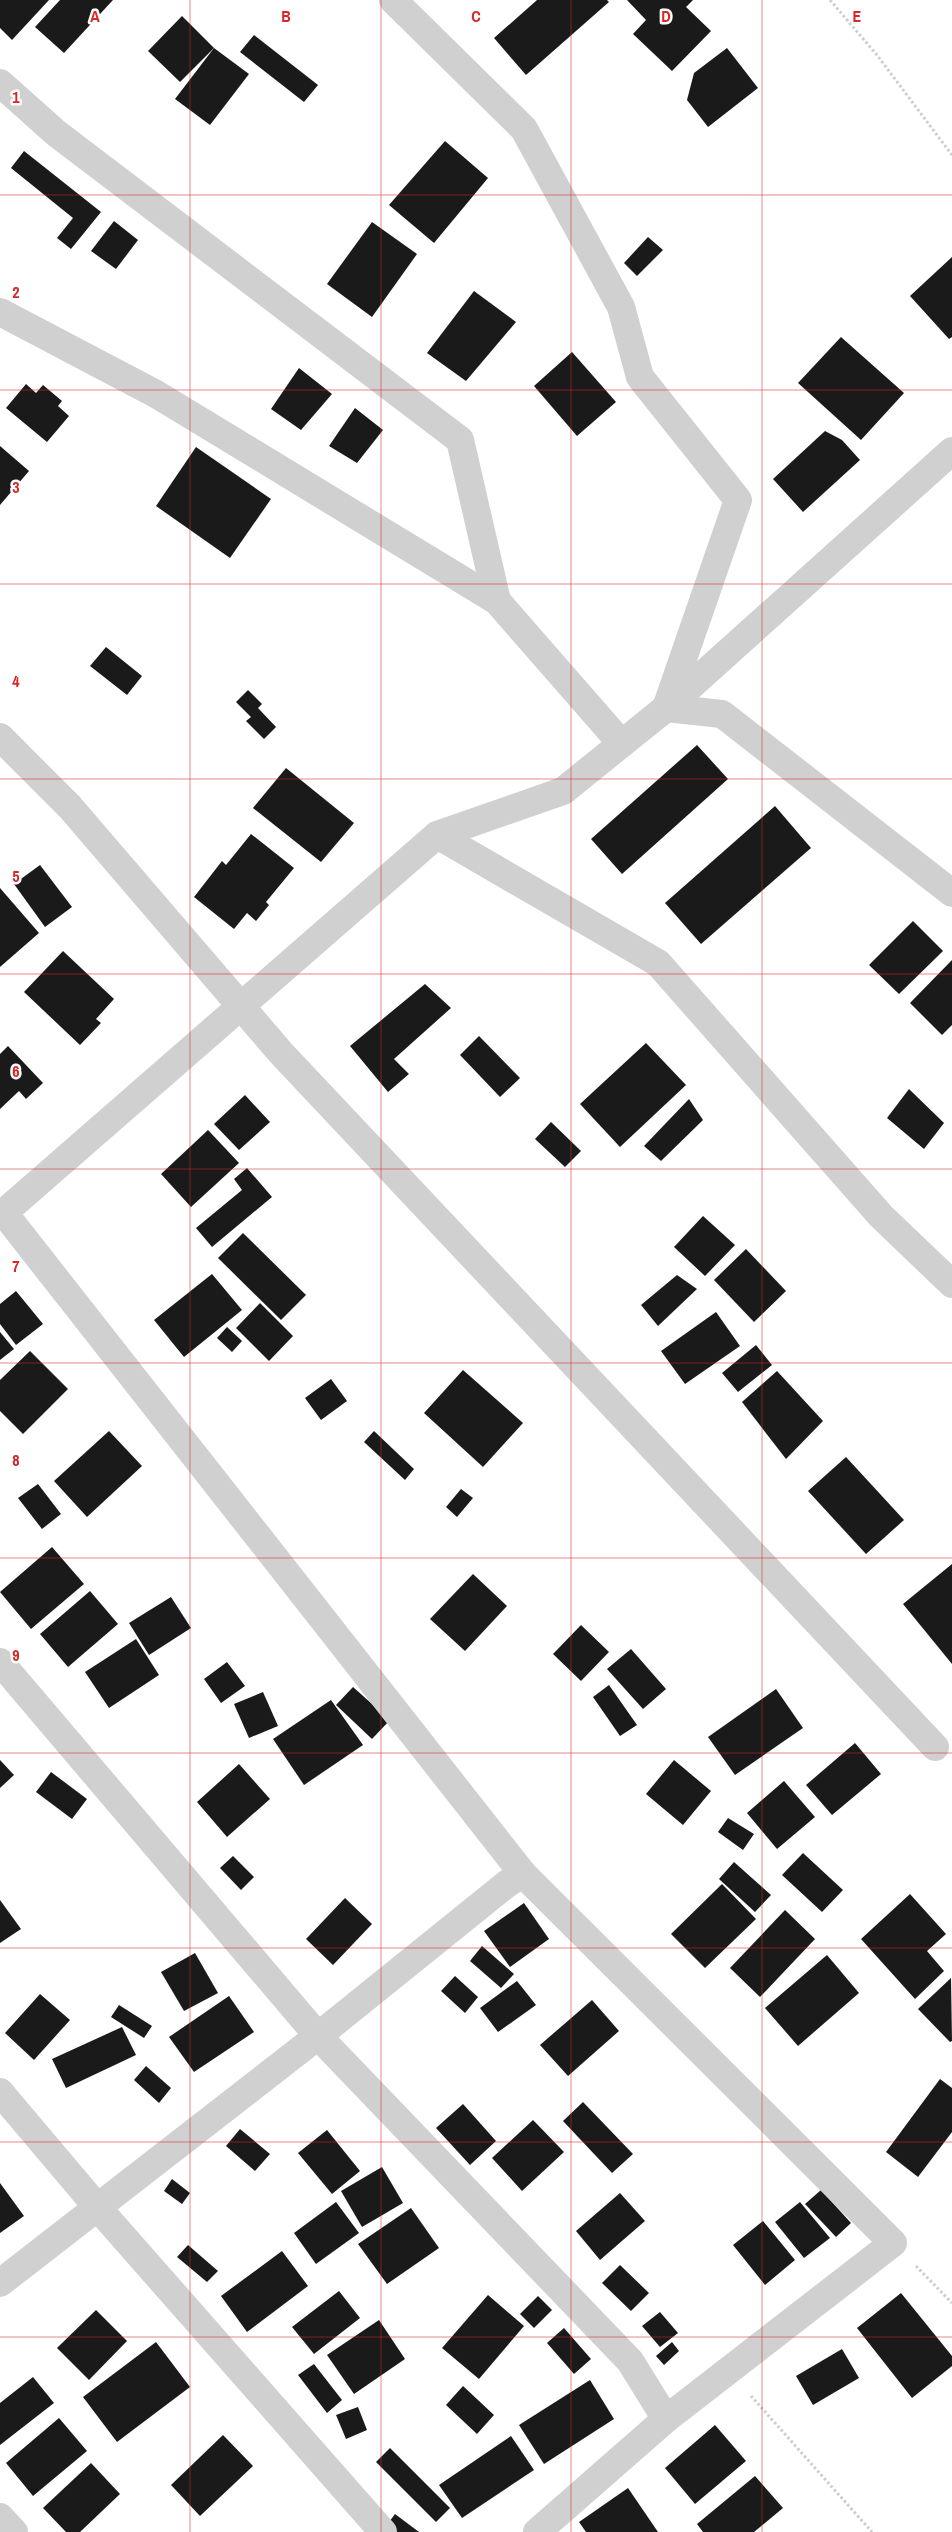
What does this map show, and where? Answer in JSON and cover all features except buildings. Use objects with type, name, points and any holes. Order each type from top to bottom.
[{"type":"street","points":[[393,0],[524,129],[621,307],[640,377],[738,500],[666,708]]},
{"type":"street","points":[[0,83],[56,133],[460,440],[498,601]]},
{"type":"street","points":[[0,312],[156,394],[498,601],[621,743]]},
{"type":"street","points":[[538,2532],[666,2419],[893,2243],[524,1874],[2,1214],[242,1008],[436,835],[563,791],[666,708],[952,451]]},
{"type":"street","points":[[666,708],[722,714],[952,893]]},
{"type":"street","points":[[0,737],[70,807],[288,1061],[857,1667],[935,1747]]},
{"type":"street","points":[[436,835],[658,963],[881,1216],[952,1284]]},
{"type":"street","points":[[0,1662],[318,2036],[624,2354],[655,2398],[666,2419]]},
{"type":"street","points":[[0,2283],[318,2036],[508,1883],[524,1874]]},
{"type":"street","points":[[0,2092],[98,2208],[383,2532]]},
{"type":"street","points":[[0,2517],[14,2532]]},
{"type":"path","points":[[830,0],[877,55],[952,155]]},
{"type":"path","points":[[893,2243],[952,2303]]},
{"type":"path","points":[[728,2371],[872,2532]]}]
